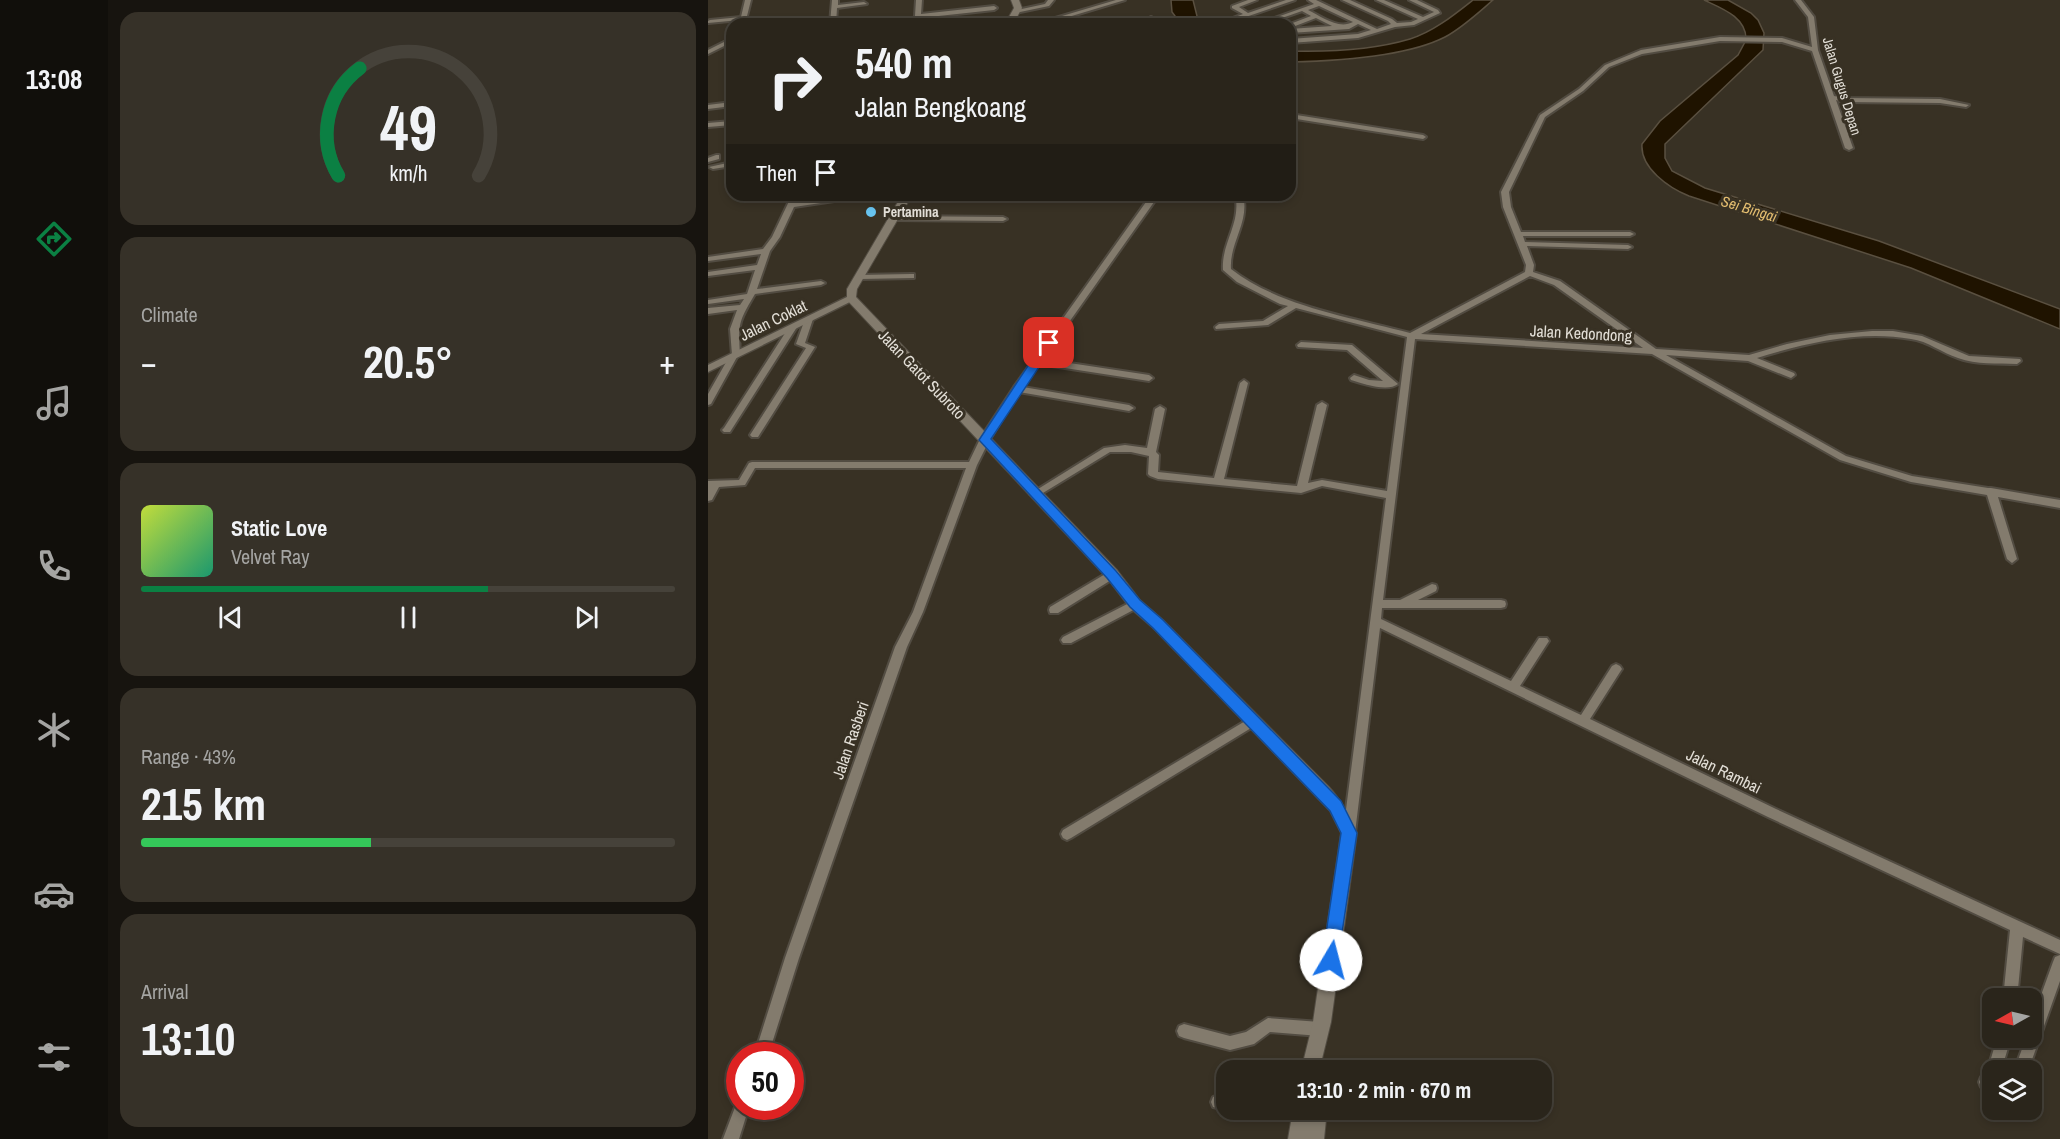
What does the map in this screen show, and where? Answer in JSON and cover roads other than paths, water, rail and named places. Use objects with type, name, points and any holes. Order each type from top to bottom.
[{"type":"main road","points":[[1012,18],[1018,4]]},
{"type":"main road","points":[[851,298],[852,289],[905,201]]},
{"type":"main road","name":"Jalan Gatot Subroto","points":[[851,298],[936,391],[1112,574],[1135,604],[1158,624],[1323,792],[1336,806],[1349,833]]},
{"type":"main road","points":[[1313,1060],[1319,1033],[1349,833]]},
{"type":"main road","points":[[1319,1033],[1319,1060]]},
{"type":"main road","points":[[1298,1139],[1301,1120]]},
{"type":"main road","points":[[1307,1120],[1314,1139]]},
{"type":"street","points":[[744,18],[748,0]]},
{"type":"street","points":[[919,0],[918,16],[994,8]]},
{"type":"street","points":[[1018,4],[1047,5],[1050,0]]},
{"type":"street","points":[[1059,18],[1122,0]]},
{"type":"street","points":[[1248,15],[1234,7],[1254,0]]},
{"type":"street","points":[[1238,18],[1292,0]]},
{"type":"street","points":[[1311,0],[1377,31]]},
{"type":"street","points":[[1345,0],[1390,20],[1395,25]]},
{"type":"street","points":[[1353,4],[1362,0]]},
{"type":"street","points":[[1379,0],[1421,18]]},
{"type":"street","points":[[1391,5],[1403,0]]},
{"type":"street","points":[[1296,41],[1358,36],[1395,25],[1408,25],[1437,12],[1412,0]]},
{"type":"street","points":[[1423,5],[1436,0]]},
{"type":"street","name":"Jalan Gugus Depan","points":[[1798,0],[1811,17],[1815,50],[1849,148]]},
{"type":"street","points":[[834,4],[864,4]]},
{"type":"street","points":[[1018,4],[1027,17]]},
{"type":"street","points":[[1279,18],[1318,4]]},
{"type":"street","points":[[1302,9],[1338,27]]},
{"type":"street","points":[[1296,26],[1317,16]]},
{"type":"street","points":[[710,22],[726,22]]},
{"type":"street","points":[[1296,29],[1349,27],[1358,22]]},
{"type":"street","points":[[1529,273],[1530,265],[1504,192],[1542,116],[1581,90],[1607,66],[1630,56],[1709,40],[1776,39],[1815,50]]},
{"type":"street","points":[[708,52],[726,43]]},
{"type":"street","points":[[1832,97],[1844,100],[1932,101],[1966,105]]},
{"type":"street","points":[[708,107],[726,105]]},
{"type":"street","points":[[1296,117],[1423,137]]},
{"type":"street","points":[[708,125],[726,124]]},
{"type":"street","points":[[708,402],[734,356],[734,328],[751,294],[766,251],[776,237],[793,201]]},
{"type":"street","points":[[791,204],[816,201]]},
{"type":"street","name":"Jalan Rasberi","points":[[765,1042],[792,958],[901,647],[918,612],[972,465],[1017,389],[1151,201]]},
{"type":"street","name":"Jalan Kedondong","points":[[1241,201],[1243,209],[1226,253],[1227,270],[1240,280],[1293,306],[1411,336],[1749,358],[1779,348],[1807,343],[1854,336],[1891,334],[1922,338],[1963,357],[2017,361]]},
{"type":"street","points":[[893,221],[1003,219]]},
{"type":"street","points":[[893,221],[945,225]]},
{"type":"street","points":[[1518,234],[1630,234]]},
{"type":"street","points":[[1522,243],[1628,247]]},
{"type":"street","points":[[708,259],[766,251]]},
{"type":"street","points":[[708,274],[760,267]]},
{"type":"street","points":[[1349,833],[1407,384],[1411,336],[1529,273],[1557,283],[1654,352],[1843,458],[1911,479],[2060,504]]},
{"type":"street","points":[[860,277],[911,276]]},
{"type":"street","points":[[708,302],[822,283]]},
{"type":"street","name":"Jalan Coklat","points":[[708,369],[851,298]]},
{"type":"street","points":[[1219,327],[1265,322],[1293,306]]},
{"type":"street","points":[[708,311],[743,307]]},
{"type":"street","points":[[755,435],[811,347],[800,344],[809,319]]},
{"type":"street","points":[[727,430],[793,327]]},
{"type":"street","points":[[1301,345],[1349,347],[1392,384]]},
{"type":"street","points":[[1749,358],[1791,375]]},
{"type":"street","points":[[1036,361],[1149,378]]},
{"type":"street","points":[[1354,378],[1368,383],[1407,384]]},
{"type":"street","points":[[1218,482],[1244,383]]},
{"type":"street","points":[[1017,389],[1129,408]]},
{"type":"street","points":[[1301,490],[1322,405]]},
{"type":"street","points":[[1160,409],[1151,453],[1154,455],[1153,474],[1301,490],[1322,483],[1391,495]]},
{"type":"street","points":[[1035,494],[1110,449],[1151,453]]},
{"type":"street","points":[[708,498],[712,484],[742,483],[752,465],[972,465]]},
{"type":"street","points":[[1991,491],[2012,559]]},
{"type":"street","points":[[1054,610],[1112,574]]},
{"type":"street","points":[[1404,603],[1432,588]]},
{"type":"street","points":[[1067,639],[1135,604]]},
{"type":"street","points":[[1378,604],[1501,604]]},
{"type":"street","name":"Jalan Rambai","points":[[1376,621],[2060,947]]},
{"type":"street","points":[[1513,687],[1543,641]]},
{"type":"street","points":[[1583,721],[1616,669]]},
{"type":"street","points":[[1067,834],[1252,722]]},
{"type":"street","points":[[2011,988],[2018,928]]},
{"type":"street","points":[[2025,1060],[2060,962]]},
{"type":"street","points":[[1184,1031],[1230,1043],[1249,1039],[1268,1025],[1319,1033]]},
{"type":"street","points":[[731,1139],[738,1120]]},
{"type":"water","points":[[1171,0],[1193,0],[1198,18],[1176,18],[1172,12]]},
{"type":"water","points":[[1473,0],[1493,0],[1458,29],[1429,44],[1369,57],[1296,62],[1296,51],[1350,50],[1381,46],[1419,36],[1451,17]]},
{"type":"water","name":"Sei Bingai","points":[[1704,0],[1728,0],[1751,13],[1758,20],[1764,33],[1763,50],[1665,144],[1665,158],[1672,171],[1705,188],[1879,241],[2060,309],[2060,329],[1911,268],[1689,196],[1657,176],[1646,161],[1642,144],[1660,121],[1738,55],[1746,40],[1745,32],[1738,19]]},
{"type":"place","name":"Pertamina","points":[[871,212]]}]
